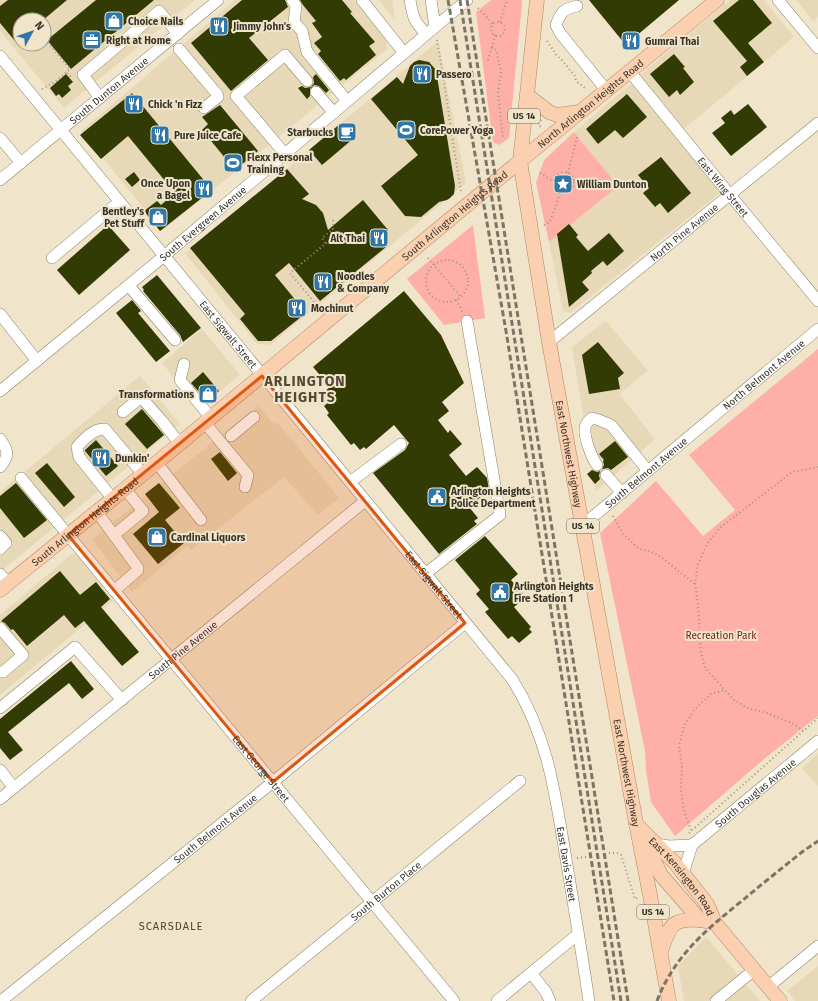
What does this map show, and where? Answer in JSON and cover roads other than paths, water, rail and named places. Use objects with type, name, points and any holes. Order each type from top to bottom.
[{"type":"main road","name":"East Northwest Highway","points":[[537,0],[536,23],[526,95],[520,161],[549,342],[668,1001]]},
{"type":"main road","name":"North Arlington Heights Road","points":[[520,161],[717,0]]},
{"type":"main road","points":[[526,95],[549,112],[557,115],[581,112]]},
{"type":"main road","name":"South Arlington Heights Road","points":[[3,582],[68,535],[125,490],[520,161]]},
{"type":"main road","name":"East Kensington Road","points":[[636,823],[683,874],[706,904],[715,923],[780,1001]]},
{"type":"main road","name":"East Kensington Road","points":[[636,823],[661,875],[700,920],[715,923]]},
{"type":"main road","points":[[660,952],[671,926],[680,920],[700,920]]},
{"type":"street","name":"South Dunton Avenue","points":[[0,180],[218,0]]},
{"type":"street","points":[[292,0],[296,6],[294,22],[302,31],[307,52],[347,101]]},
{"type":"street","points":[[362,0],[404,53]]},
{"type":"street","points":[[410,0],[412,16],[416,24],[426,34]]},
{"type":"street","points":[[431,0],[435,27]]},
{"type":"street","name":"South Evergreen Avenue","points":[[0,391],[129,286],[467,0]]},
{"type":"street","points":[[778,0],[818,48]]},
{"type":"street","points":[[577,6],[567,8],[560,14],[556,25],[560,34],[607,91]]},
{"type":"street","points":[[100,98],[83,75],[158,11],[178,34]]},
{"type":"street","points":[[179,49],[217,94],[218,97],[204,108]]},
{"type":"street","points":[[284,154],[236,96],[285,55],[307,81]]},
{"type":"street","name":"East Sigwalt Street","points":[[0,56],[512,680],[523,697],[538,730]]},
{"type":"street","name":"East Wing Street","points":[[630,72],[818,300]]},
{"type":"street","points":[[316,92],[334,113]]},
{"type":"street","name":"North Pine Avenue","points":[[549,342],[818,123]]},
{"type":"street","points":[[0,138],[21,163]]},
{"type":"street","points":[[52,258],[119,202]]},
{"type":"street","points":[[129,286],[175,340]]},
{"type":"street","points":[[0,314],[37,361]]},
{"type":"street","points":[[425,574],[500,515],[466,321]]},
{"type":"street","name":"North Belmont Avenue","points":[[709,420],[818,329]]},
{"type":"street","points":[[184,364],[180,380],[248,475],[245,487]]},
{"type":"street","points":[[123,412],[141,397],[162,420],[180,444]]},
{"type":"street","points":[[231,436],[254,417]]},
{"type":"street","points":[[597,465],[592,459],[585,429],[587,422],[592,418],[611,425],[648,471]]},
{"type":"street","name":"South Belmont Avenue","points":[[583,525],[709,420]]},
{"type":"street","points":[[112,499],[78,457],[77,446],[92,433],[99,429],[105,429],[143,474]]},
{"type":"street","points":[[0,439],[6,448],[7,454],[5,462],[0,467]]},
{"type":"street","points":[[350,482],[401,444]]},
{"type":"street","points":[[157,463],[202,520]]},
{"type":"street","points":[[606,475],[622,493]]},
{"type":"street","name":"East George Street","points":[[21,478],[454,1001]]},
{"type":"street","points":[[114,535],[143,511],[125,490]]},
{"type":"street","name":"South Pine Avenue","points":[[0,799],[365,501]]},
{"type":"street","points":[[97,512],[138,568],[138,570],[114,591]]},
{"type":"street","points":[[0,536],[6,543],[0,549]]},
{"type":"street","name":"South Belmont Avenue","points":[[1,1001],[273,782],[465,623]]},
{"type":"street","points":[[0,628],[23,655],[3,672],[0,672]]},
{"type":"street","points":[[0,708],[75,647],[122,700]]},
{"type":"street","name":"East Davis Street","points":[[538,730],[546,755],[554,792],[589,1001]]},
{"type":"street","name":"South Douglas Avenue","points":[[692,845],[818,741]]},
{"type":"street","points":[[0,770],[14,788]]},
{"type":"street","name":"South Burton Place","points":[[252,1001],[520,781]]},
{"type":"street","points":[[656,844],[674,846],[692,845],[683,874]]},
{"type":"street","points":[[497,1001],[578,934]]},
{"type":"street","points":[[768,986],[818,946]]},
{"type":"street","points":[[716,1001],[754,970]]},
{"type":"street","points":[[531,973],[546,992],[550,1001]]},
{"type":"railway","points":[[448,0],[506,331],[614,1001]]},
{"type":"railway","points":[[460,0],[621,1001]]},
{"type":"railway","points":[[467,0],[628,1001]]},
{"type":"railway","points":[[657,1001],[672,970],[692,945],[704,933],[772,876],[818,841]]},
{"type":"place","name":"Choice Nails","points":[[114,21]]},
{"type":"place","name":"Jimmy John's","points":[[219,26]]},
{"type":"place","name":"Right at Home","points":[[92,40]]},
{"type":"place","name":"Gumrai Thai","points":[[631,41]]},
{"type":"place","name":"Passero","points":[[422,74]]},
{"type":"place","name":"Chick 'n Fizz","points":[[134,104]]},
{"type":"place","name":"CorePower Yoga","points":[[406,130]]},
{"type":"place","name":"Starbucks","points":[[347,132]]},
{"type":"place","name":"Pure Juice Cafe","points":[[160,135]]},
{"type":"place","name":"Flexx Personal Training","points":[[233,163]]},
{"type":"place","name":"William Dunton","points":[[563,184]]},
{"type":"place","name":"Once Upon a Bagel","points":[[204,189]]},
{"type":"place","name":"Bentley's Pet Stuff","points":[[158,217]]},
{"type":"place","name":"Alt Thai","points":[[379,238]]},
{"type":"place","name":"Noodles & Company","points":[[323,282]]},
{"type":"place","name":"Mochinut","points":[[297,308]]},
{"type":"place","name":"Transformations","points":[[208,394]]},
{"type":"place","name":"Dunkin'","points":[[101,458]]},
{"type":"place","name":"Arlington Heights Police Department","points":[[437,497]]},
{"type":"place","name":"Cardinal Liquors","points":[[157,537]]},
{"type":"place","name":"Arlington Heights Fire Station 1","points":[[500,592]]},
{"type":"district","name":"ARLINGTON HEIGHTS","points":[[305,390]]},
{"type":"district","name":"SCARSDALE","points":[[171,926]]},
{"type":"park label","name":"Recreation Park","points":[[721,635]]}]
